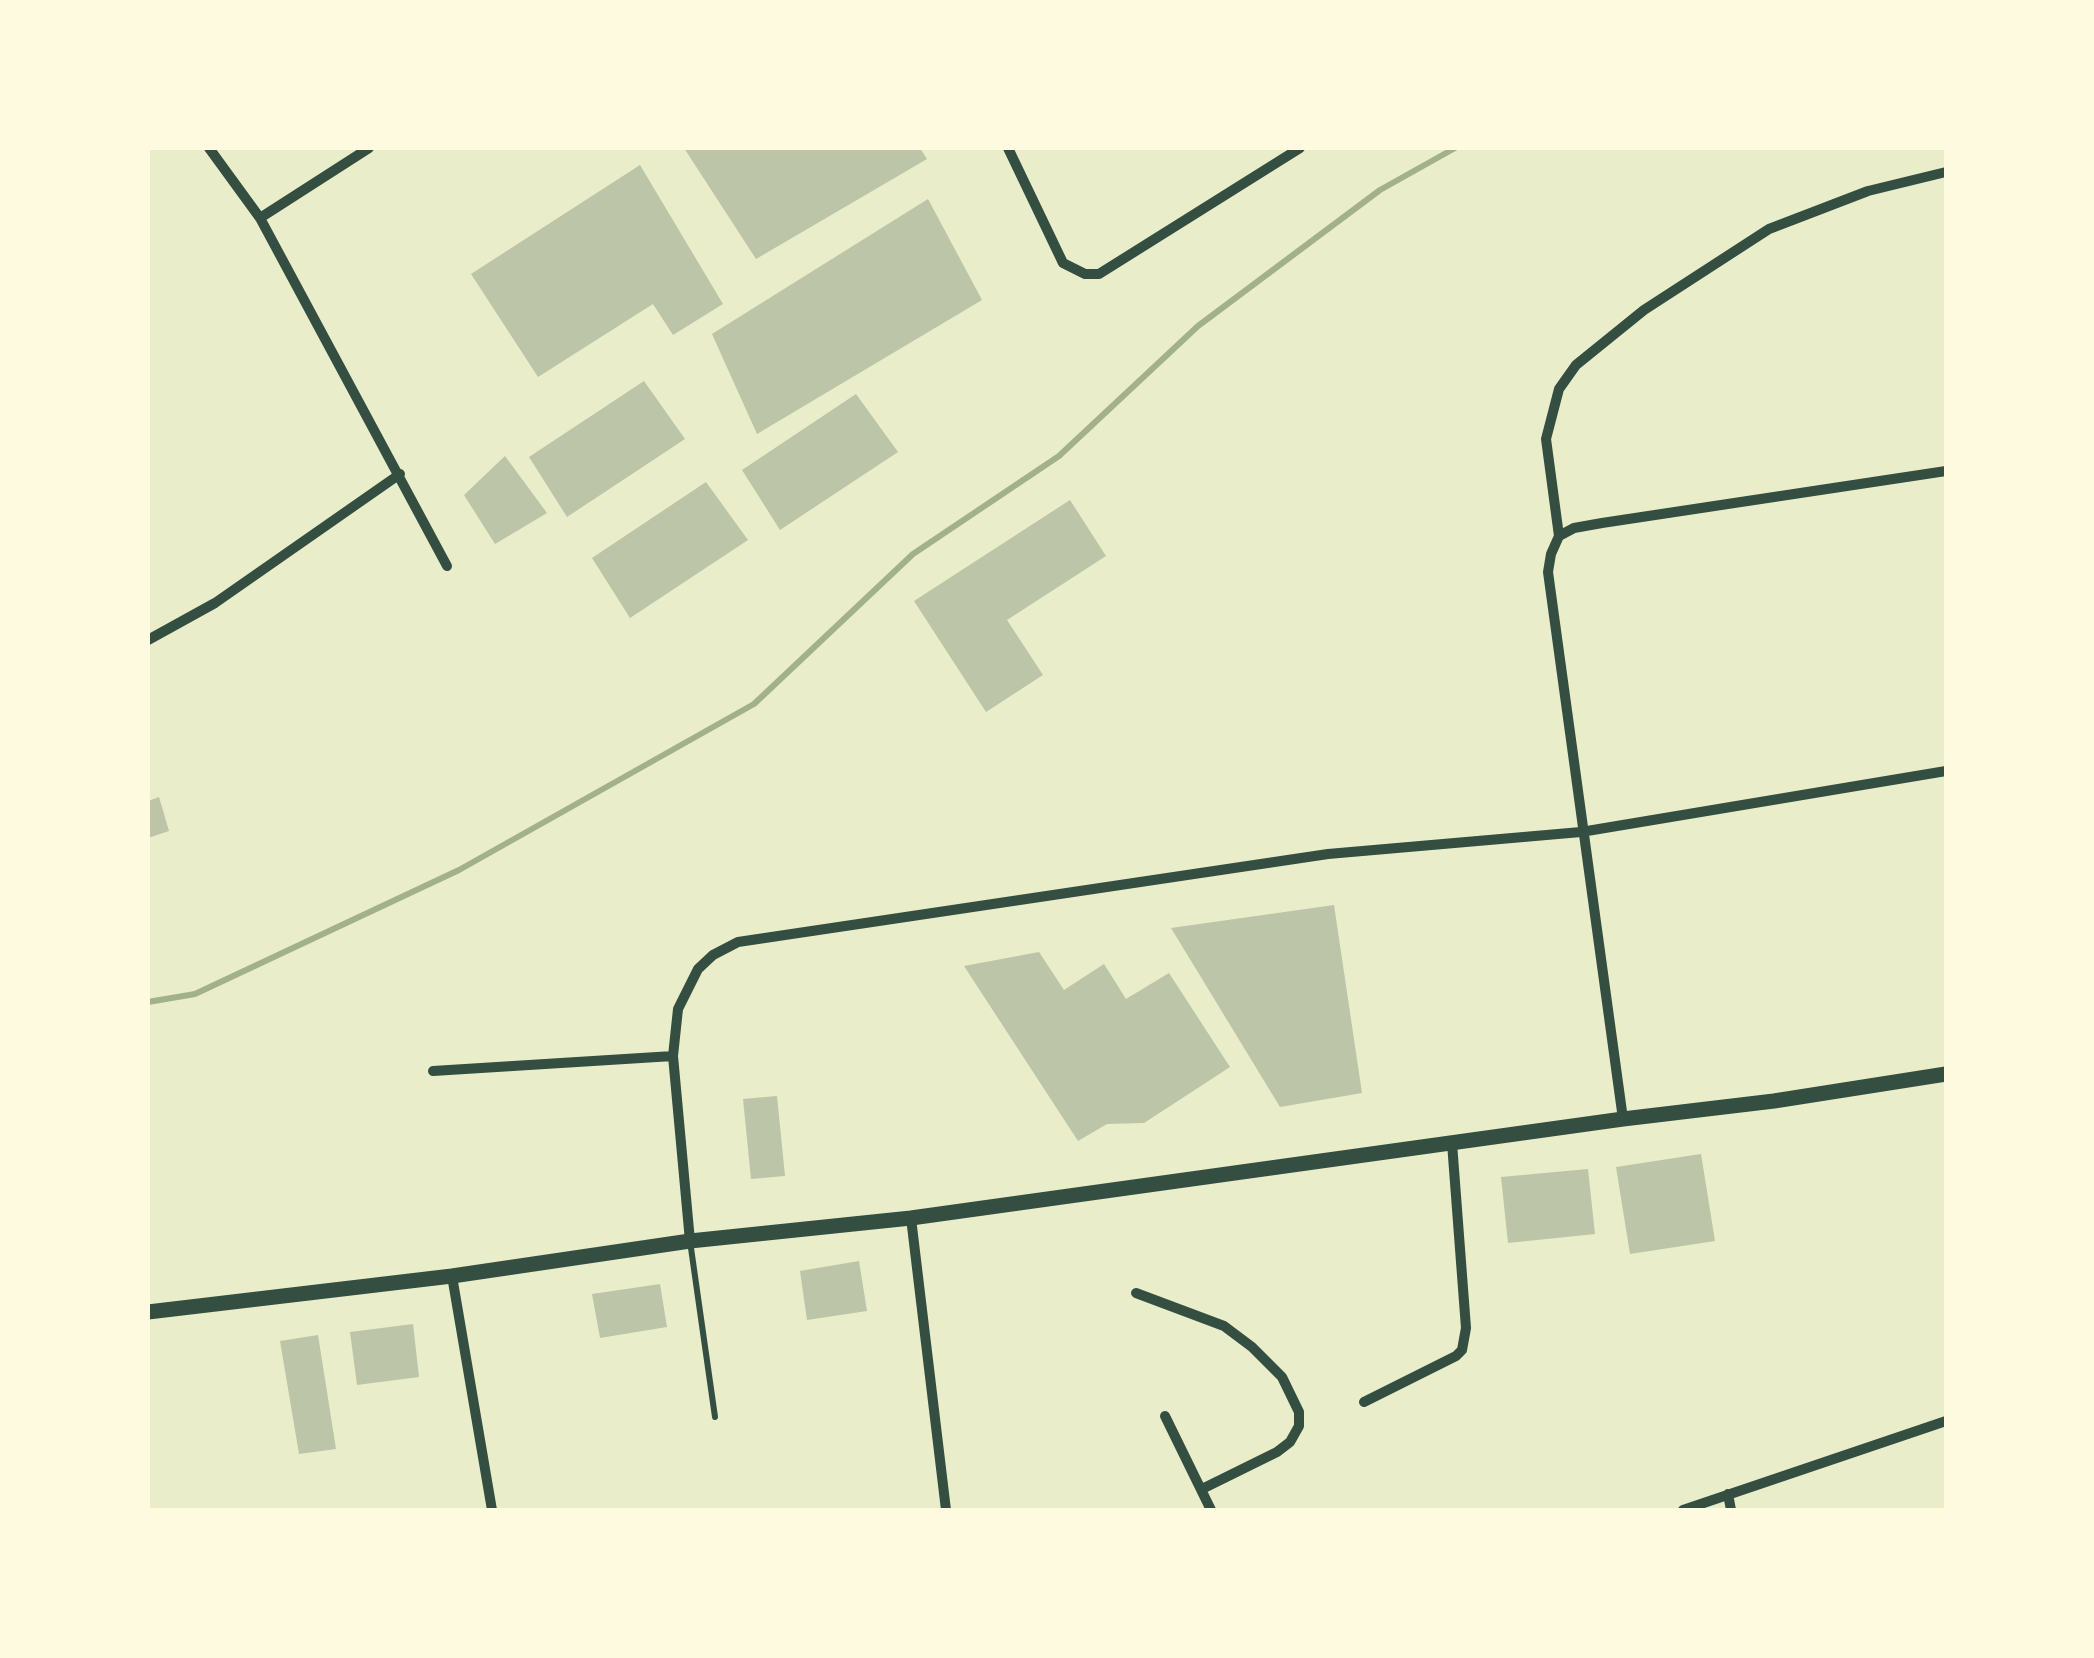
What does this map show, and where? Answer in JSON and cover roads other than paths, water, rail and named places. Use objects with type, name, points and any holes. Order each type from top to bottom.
[{"type":"street","points":[[209,148],[260,218],[447,566]]},
{"type":"street","points":[[260,218],[369,148]]},
{"type":"street","points":[[1008,148],[1063,263],[1085,274],[1099,274],[1300,148]]},
{"type":"street","points":[[1623,1119],[1548,572],[1550,554],[1559,536],[1546,439],[1550,413],[1576,366],[1644,310],[1769,229],[1868,191],[1946,172]]},
{"type":"street","points":[[1559,536],[1602,522],[1946,471]]},
{"type":"street","points":[[148,640],[214,603],[400,474]]},
{"type":"street","points":[[690,1240],[673,1056],[678,1009],[698,969],[713,955],[738,942],[1328,854],[1582,832],[1946,771]]},
{"type":"street","points":[[433,1070],[673,1056]]},
{"type":"street","points":[[148,1312],[452,1276],[690,1240],[911,1218],[1623,1119],[1774,1102],[1946,1074]]},
{"type":"street","points":[[1364,1402],[1462,1350],[1466,1328],[1452,1143]]},
{"type":"street","points":[[911,1218],[946,1510]]},
{"type":"street","points":[[452,1276],[492,1510]]},
{"type":"street","points":[[1136,1293],[1224,1326],[1282,1376],[1299,1412],[1299,1426],[1290,1442],[1278,1452],[1202,1490]]},
{"type":"street","points":[[1166,1416],[1211,1510]]},
{"type":"street","points":[[1684,1510],[1946,1421]]},
{"type":"street","points":[[1728,1494],[1731,1510]]},
{"type":"lane","points":[[690,1240],[714,1417]]},
{"type":"waterway","points":[[148,1002],[195,994],[459,870],[754,704],[913,554],[1059,456],[1198,326],[1380,190],[1455,148]]}]
